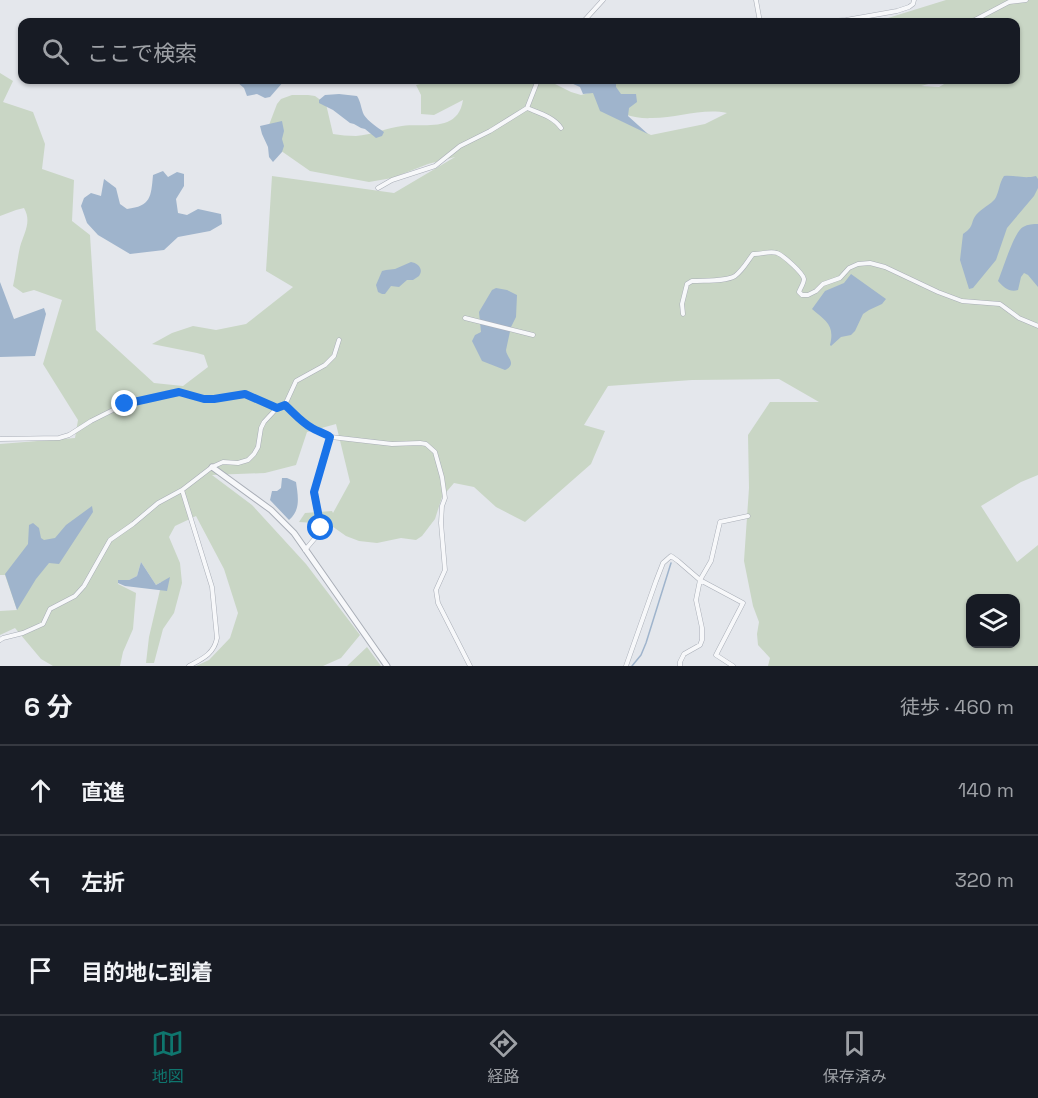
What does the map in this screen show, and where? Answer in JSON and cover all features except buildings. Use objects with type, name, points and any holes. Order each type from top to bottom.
[{"type":"street","points":[[587,18],[603,0]]},
{"type":"street","points":[[756,0],[759,18]]},
{"type":"street","points":[[857,18],[897,11],[909,7],[914,0]]},
{"type":"street","points":[[979,18],[1009,2],[1026,0]]},
{"type":"street","points":[[378,188],[392,180],[435,166],[460,146],[527,108],[536,84]]},
{"type":"street","points":[[527,108],[551,118],[561,128]]},
{"type":"street","points":[[683,314],[682,304],[687,284],[692,281],[728,279],[737,273],[753,255],[776,252],[799,270],[804,277],[799,292],[802,295],[808,295],[823,284],[840,278],[849,268],[858,264],[870,263],[885,267],[962,301],[1000,304],[1019,318],[1038,326]]},
{"type":"street","points":[[465,318],[533,335]]},
{"type":"street","points":[[0,640],[43,624],[50,609],[75,596],[84,586],[110,540],[158,503],[182,490],[212,467],[223,462],[237,463],[248,460],[258,447],[264,422],[277,408],[285,405],[296,381],[325,365],[334,356],[339,340]]},
{"type":"street","points":[[0,440],[59,438],[69,435],[125,404],[179,392],[204,399],[245,394],[277,408]]},
{"type":"street","points":[[285,405],[300,421],[330,437],[392,444],[420,442],[435,452],[445,498],[441,523],[445,570],[436,590],[438,603],[470,666]]},
{"type":"street","points":[[305,550],[321,531],[314,492],[330,437]]},
{"type":"street","points":[[212,467],[272,510],[294,533],[387,666]]},
{"type":"street","points":[[182,490],[212,587],[217,638],[210,653],[189,666]]},
{"type":"street","points":[[680,666],[684,654],[700,645],[702,640],[696,600],[700,580],[711,561],[720,522],[748,516]]},
{"type":"street","points":[[626,666],[663,563],[671,556],[700,580],[743,603],[716,655],[733,666]]},
{"type":"green space","points":[[946,0],[1038,0],[1038,475],[1021,482],[981,506],[1017,562],[1038,545],[1038,666],[768,666],[770,658],[758,645],[759,622],[753,606],[744,561],[749,488],[748,435],[770,402],[819,402],[779,379],[692,380],[608,386],[584,425],[605,431],[591,464],[525,522],[496,507],[474,487],[454,483],[442,497],[435,519],[416,540],[401,538],[377,543],[359,541],[346,536],[329,524],[299,522],[305,513],[332,511],[333,513],[350,482],[336,424],[307,432],[296,465],[265,473],[212,475],[252,505],[306,564],[360,635],[341,658],[323,666],[196,666],[209,660],[230,638],[238,613],[224,569],[196,516],[175,526],[169,537],[180,563],[182,583],[174,613],[163,629],[154,663],[146,663],[149,637],[160,590],[167,590],[161,582],[156,585],[141,562],[137,576],[129,580],[118,581],[118,584],[136,593],[133,629],[123,652],[120,666],[53,666],[41,659],[15,628],[0,635],[0,611],[17,610],[5,575],[0,575],[0,444],[75,438],[78,420],[43,364],[62,300],[34,290],[23,293],[13,286],[27,218],[24,208],[0,216],[0,73],[13,81],[3,102],[33,112],[45,144],[42,169],[74,180],[72,221],[90,235],[96,330],[154,383],[183,386],[208,367],[204,355],[152,344],[172,333],[193,326],[216,330],[246,324],[293,287],[266,271],[272,176],[394,193],[455,157],[428,164],[392,178],[369,182],[310,171],[277,148],[269,125],[281,99],[292,95],[315,96],[326,104],[333,134],[356,136],[402,126],[439,124],[454,118],[463,100],[434,115],[421,114],[421,95],[416,85],[420,84],[555,84],[581,95],[593,92],[601,84],[928,84],[921,86],[1020,84],[1020,18],[888,18]],"holes":[[[606,108],[629,116],[646,118],[699,112],[727,113],[705,124],[651,135],[600,110]]]},
{"type":"green space","points":[[367,647],[381,666],[347,666]]},
{"type":"water","points":[[239,84],[281,84],[270,97],[265,98],[257,94],[247,96]]},
{"type":"water","points":[[574,84],[616,84],[621,94],[636,94],[637,102],[629,108],[628,116],[648,134],[600,111],[593,93],[583,94],[580,87]]},
{"type":"water","points":[[325,95],[357,96],[364,115],[384,132],[382,136],[376,138],[365,129],[350,123],[319,103]]},
{"type":"water","points":[[282,121],[284,146],[273,162],[269,157],[268,147],[260,126]]},
{"type":"water","points":[[163,171],[168,177],[177,172],[184,174],[184,186],[176,199],[178,213],[187,215],[198,209],[221,214],[222,224],[210,231],[178,237],[164,250],[130,254],[98,235],[87,223],[81,206],[84,198],[91,193],[101,196],[104,179],[116,188],[120,204],[127,209],[135,208],[148,199],[153,175]]},
{"type":"water","points":[[1004,176],[1036,176],[1038,188],[1007,228],[996,260],[973,288],[969,289],[960,260],[963,234],[971,227],[976,215],[995,199]]},
{"type":"water","points":[[1038,224],[1038,287],[1024,273],[1018,290],[1007,289],[998,281],[1012,243],[1023,227]]},
{"type":"water","points":[[411,262],[420,267],[419,276],[413,280],[407,280],[399,287],[391,286],[385,294],[378,292],[376,285],[382,271],[395,269]]},
{"type":"water","points":[[851,274],[886,299],[882,304],[863,314],[851,335],[841,337],[831,346],[828,324],[812,309],[825,291],[844,283]]},
{"type":"water","points":[[0,282],[14,319],[44,308],[46,314],[35,356],[0,357]]},
{"type":"water","points":[[496,288],[517,295],[516,317],[511,327],[506,350],[511,365],[505,370],[482,361],[472,341],[475,335],[481,332],[479,312],[492,290]]},
{"type":"water","points":[[282,478],[296,482],[297,507],[289,520],[270,500],[272,491],[281,488]]},
{"type":"water","points":[[92,506],[93,512],[59,564],[49,563],[17,610],[5,574],[28,544],[29,525],[33,523],[39,528],[41,538],[44,540],[55,538],[66,525]]},
{"type":"water","points":[[141,562],[156,585],[170,577],[167,591],[125,586],[118,583],[118,580],[129,580],[137,576]]},
{"type":"waterway","points":[[632,666],[641,655],[646,643],[671,563]]},
{"type":"route","points":[[125,404],[179,392],[204,399],[245,394],[277,408],[285,405],[300,421],[330,437],[314,492],[321,528]]}]
